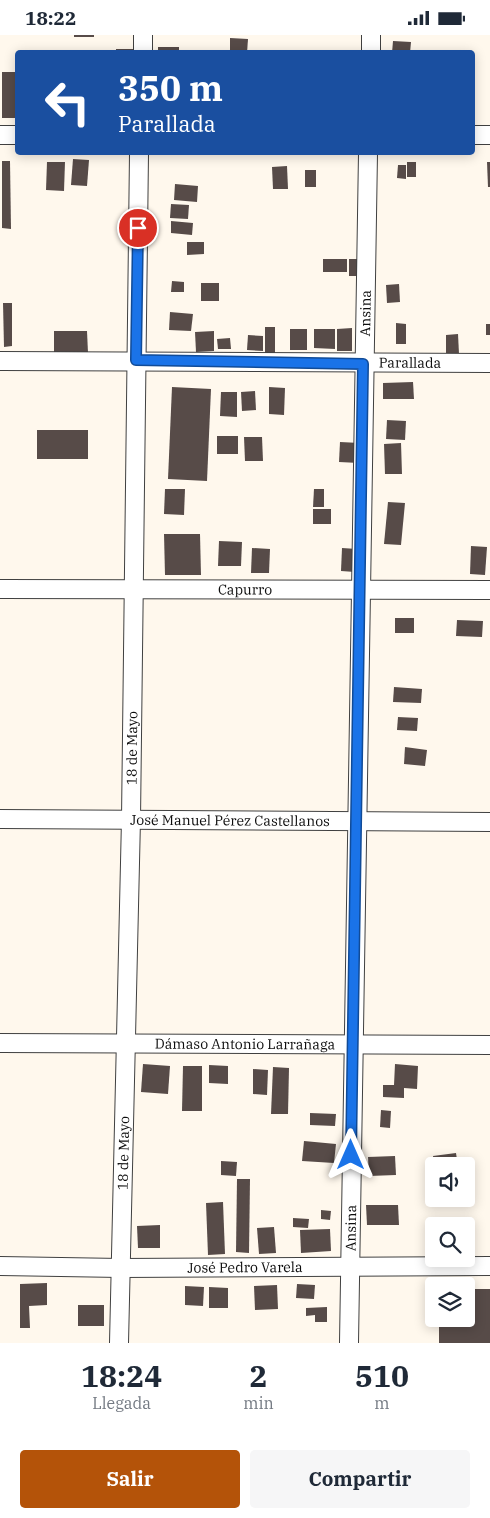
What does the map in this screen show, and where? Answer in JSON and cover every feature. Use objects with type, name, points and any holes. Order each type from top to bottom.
[{"type":"street","points":[[142,50],[143,35]]},
{"type":"street","points":[[371,35],[371,50]]},
{"type":"street","points":[[0,135],[15,135]]},
{"type":"street","points":[[475,135],[490,135]]},
{"type":"street","name":"18 de Mayo","points":[[119,1343],[131,819],[139,155]]},
{"type":"street","name":"Ansina","points":[[349,1343],[352,1045],[362,590],[363,364],[368,155]]},
{"type":"street","name":"Parallada","points":[[0,361],[136,360],[363,364],[490,363]]},
{"type":"street","name":"Capurro","points":[[0,589],[133,591],[490,590]]},
{"type":"street","name":"José Manuel Pérez Castellanos","points":[[0,819],[490,822]]},
{"type":"street","name":"Dámaso Antonio Larrañaga","points":[[0,1043],[490,1045]]},
{"type":"street","name":"José Pedro Varela","points":[[0,1267],[490,1266]]},
{"type":"building","points":[[74,35],[94,35],[94,37],[74,37]]},
{"type":"building","points":[[230,38],[248,39],[247,50],[230,50]]},
{"type":"building","points":[[393,41],[411,42],[410,50],[392,50]]},
{"type":"building","points":[[158,47],[179,47],[179,50],[158,50]]},
{"type":"building","points":[[116,49],[134,49],[134,50]]},
{"type":"building","points":[[2,72],[15,72],[15,118],[2,118]]},
{"type":"building","points":[[73,159],[89,160],[87,186],[71,185]]},
{"type":"building","points":[[2,161],[10,161],[11,229],[2,228]]},
{"type":"building","points":[[47,162],[65,162],[64,191],[46,190]]},
{"type":"building","points":[[407,162],[416,162],[416,177],[407,177]]},
{"type":"building","points":[[487,162],[490,162],[490,187],[488,187]]},
{"type":"building","points":[[398,165],[406,165],[406,179],[397,178]]},
{"type":"building","points":[[287,166],[288,189],[273,189],[272,167]]},
{"type":"building","points":[[305,170],[316,170],[316,187],[305,187]]},
{"type":"building","points":[[175,184],[198,186],[197,202],[174,200]]},
{"type":"building","points":[[171,204],[189,205],[188,219],[170,218]]},
{"type":"building","points":[[171,221],[193,223],[192,235],[171,233]]},
{"type":"building","points":[[187,242],[204,242],[204,254],[187,255]]},
{"type":"building","points":[[323,259],[347,259],[347,272],[323,272]]},
{"type":"building","points":[[349,259],[364,259],[364,276],[349,276]]},
{"type":"building","points":[[172,281],[184,282],[184,292],[171,292]]},
{"type":"building","points":[[201,283],[219,283],[219,301],[201,301]]},
{"type":"building","points":[[399,284],[400,302],[387,303],[386,285]]},
{"type":"building","points":[[3,303],[12,303],[12,346],[4,347]]},
{"type":"building","points":[[170,312],[193,314],[191,331],[169,330]]},
{"type":"building","points":[[396,323],[406,324],[406,344],[396,344]]},
{"type":"building","points":[[486,324],[490,324],[490,335],[486,335]]},
{"type":"building","points":[[265,327],[275,327],[275,354],[265,354]]},
{"type":"building","points":[[352,328],[352,351],[337,351],[337,329]]},
{"type":"building","points":[[290,329],[307,329],[307,350],[290,350]]},
{"type":"building","points":[[314,329],[335,329],[335,349],[314,348]]},
{"type":"building","points":[[54,331],[87,331],[88,353],[54,354]]},
{"type":"building","points":[[214,331],[214,351],[196,352],[195,332]]},
{"type":"building","points":[[458,334],[459,354],[446,354],[446,335]]},
{"type":"building","points":[[248,335],[263,336],[263,351],[247,350]]},
{"type":"building","points":[[230,338],[231,349],[218,349],[217,339]]},
{"type":"building","points":[[413,382],[414,399],[383,399],[383,383]]},
{"type":"building","points":[[172,387],[211,389],[207,481],[168,479]]},
{"type":"building","points":[[269,387],[285,388],[284,415],[269,414]]},
{"type":"building","points":[[255,391],[256,410],[242,411],[241,392]]},
{"type":"building","points":[[221,392],[237,392],[237,417],[220,416]]},
{"type":"building","points":[[387,420],[406,421],[405,440],[386,439]]},
{"type":"building","points":[[37,430],[88,430],[88,459],[37,459]]},
{"type":"building","points":[[217,436],[238,436],[238,454],[217,454]]},
{"type":"building","points":[[244,437],[262,437],[263,461],[245,461]]},
{"type":"building","points":[[340,442],[360,443],[359,463],[339,462]]},
{"type":"building","points":[[401,443],[402,474],[385,474],[384,444]]},
{"type":"building","points":[[165,489],[185,489],[184,515],[164,514]]},
{"type":"building","points":[[314,489],[324,489],[324,507],[313,507]]},
{"type":"building","points":[[388,502],[405,503],[401,545],[384,544]]},
{"type":"building","points":[[313,509],[331,509],[331,524],[313,524]]},
{"type":"building","points":[[164,534],[200,534],[201,575],[165,575]]},
{"type":"building","points":[[219,541],[242,542],[241,566],[218,566]]},
{"type":"building","points":[[471,546],[487,547],[485,575],[470,574]]},
{"type":"building","points":[[252,548],[270,549],[269,573],[251,573]]},
{"type":"building","points":[[342,548],[357,549],[355,572],[341,571]]},
{"type":"building","points":[[395,618],[414,618],[414,633],[395,633]]},
{"type":"building","points":[[457,620],[483,621],[482,637],[456,636]]},
{"type":"building","points":[[394,687],[422,689],[421,703],[393,702]]},
{"type":"building","points":[[398,717],[418,718],[417,731],[397,730]]},
{"type":"building","points":[[405,747],[427,750],[425,766],[404,764]]},
{"type":"building","points":[[143,1064],[170,1066],[168,1094],[141,1092]]},
{"type":"building","points":[[395,1064],[418,1066],[417,1089],[404,1088],[404,1098],[383,1097],[383,1085],[394,1085]]},
{"type":"building","points":[[209,1065],[228,1066],[228,1084],[209,1083]]},
{"type":"building","points":[[183,1066],[202,1066],[202,1111],[182,1111]]},
{"type":"building","points":[[273,1067],[289,1068],[288,1114],[271,1114]]},
{"type":"building","points":[[253,1069],[268,1070],[267,1095],[253,1094]]},
{"type":"building","points":[[381,1110],[391,1111],[390,1128],[380,1127]]},
{"type":"building","points":[[310,1113],[336,1114],[335,1126],[310,1125]]},
{"type":"building","points":[[304,1141],[336,1144],[334,1163],[302,1161]]},
{"type":"building","points":[[456,1153],[457,1157],[433,1157]]},
{"type":"building","points":[[395,1156],[396,1175],[369,1176],[368,1157]]},
{"type":"building","points":[[221,1161],[237,1162],[236,1176],[221,1175]]},
{"type":"building","points":[[237,1179],[250,1179],[249,1253],[236,1252]]},
{"type":"building","points":[[223,1202],[225,1254],[208,1255],[206,1203]]},
{"type":"building","points":[[366,1205],[398,1205],[399,1225],[367,1225]]},
{"type":"building","points":[[321,1210],[331,1211],[330,1220],[321,1219]]},
{"type":"building","points":[[293,1218],[309,1219],[308,1228],[293,1227]]},
{"type":"building","points":[[160,1225],[160,1248],[138,1248],[137,1226]]},
{"type":"building","points":[[274,1227],[276,1253],[259,1254],[257,1228]]},
{"type":"building","points":[[330,1229],[331,1251],[301,1253],[300,1230]]},
{"type":"building","points":[[47,1283],[47,1305],[29,1306],[30,1328],[20,1328],[20,1284]]},
{"type":"building","points":[[297,1284],[315,1285],[314,1299],[296,1298]]},
{"type":"building","points":[[277,1285],[278,1309],[255,1310],[254,1286]]},
{"type":"building","points":[[185,1286],[204,1287],[203,1306],[185,1305]]},
{"type":"building","points":[[209,1287],[228,1288],[228,1308],[209,1308]]},
{"type":"building","points":[[475,1289],[490,1289],[490,1343],[439,1343],[439,1327],[475,1327]]},
{"type":"building","points":[[78,1305],[104,1305],[104,1326],[78,1326]]},
{"type":"building","points":[[327,1307],[327,1322],[315,1322],[315,1315],[306,1316],[306,1308]]},
{"type":"route","points":[[138,228],[136,360],[363,364],[362,590],[351,1155]]}]
